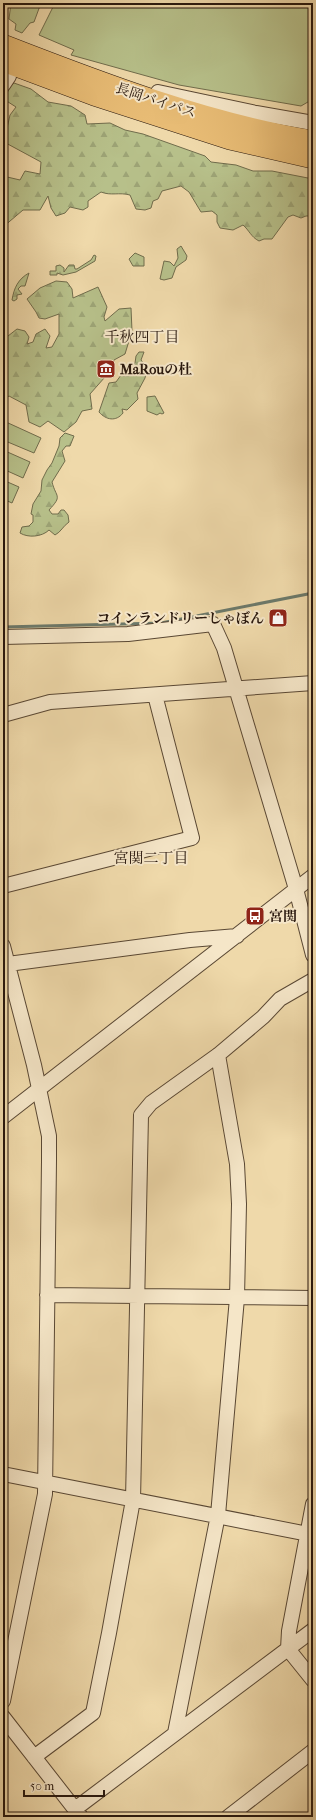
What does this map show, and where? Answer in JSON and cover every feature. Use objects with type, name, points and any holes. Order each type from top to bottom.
[{"type":"highway","name":"長岡バイパス","points":[[3,45],[104,83],[214,118],[256,129],[313,140]]},
{"type":"highway","name":"長岡バイパス","points":[[5,74],[94,95],[215,134],[313,158]]},
{"type":"street","points":[[104,83],[313,123]]},
{"type":"street","points":[[3,637],[128,634],[213,624],[224,648],[296,889],[313,955]]},
{"type":"street","points":[[3,715],[50,702],[313,683]]},
{"type":"street","points":[[3,886],[192,838],[155,695]]},
{"type":"street","points":[[3,1117],[313,876]]},
{"type":"street","points":[[8,964],[190,940],[237,936]]},
{"type":"street","points":[[3,946],[39,1089],[49,1136],[45,1494],[3,1701]]},
{"type":"street","points":[[34,1757],[93,1713],[133,1500],[141,1116],[151,1103],[218,1055],[263,1017],[280,999],[313,980]]},
{"type":"street","points":[[175,1733],[218,1515],[237,1298],[239,1212],[237,1164],[218,1055]]},
{"type":"street","points":[[47,1296],[313,1298]]},
{"type":"street","points":[[3,1474],[310,1533]]},
{"type":"street","points":[[313,1504],[310,1533],[289,1631],[288,1649],[313,1680]]},
{"type":"street","points":[[3,1717],[78,1813],[175,1733],[313,1630]]},
{"type":"street","points":[[228,1817],[313,1751]]},
{"type":"green space","points":[[11,3],[41,3],[34,22],[30,23],[22,33],[15,30],[16,24],[9,19]]},
{"type":"green space","points":[[55,3],[313,3],[313,99],[301,106],[179,85],[71,55],[74,50],[39,35]]},
{"type":"green space","points":[[14,83],[31,89],[48,102],[71,106],[85,115],[87,124],[110,123],[125,130],[143,134],[205,156],[211,162],[236,165],[253,171],[272,171],[313,179],[313,216],[301,218],[293,215],[288,217],[272,239],[264,239],[259,241],[254,238],[243,225],[233,230],[220,228],[217,222],[217,215],[212,211],[201,212],[189,192],[181,186],[162,191],[158,199],[153,201],[151,208],[145,210],[136,209],[130,195],[108,194],[101,192],[88,201],[88,207],[83,210],[70,207],[65,213],[56,216],[51,208],[48,196],[40,210],[23,210],[3,227],[3,176],[20,180],[25,171],[40,174],[41,162],[4,142],[10,115],[16,107],[5,100],[9,88]]},
{"type":"green space","points":[[181,246],[187,256],[186,260],[176,267],[172,278],[164,280],[160,279],[164,261],[170,262],[174,266],[178,258],[177,249]]},
{"type":"green space","points":[[135,253],[144,257],[144,266],[133,266],[129,259]]},
{"type":"green space","points":[[94,255],[96,256],[95,261],[76,272],[63,275],[57,273],[57,275],[50,275],[50,271],[56,271],[56,266],[60,265],[64,268],[64,272],[69,265],[74,265],[75,269],[77,269],[91,260]]},
{"type":"green space","points":[[29,273],[25,286],[21,286],[18,289],[22,294],[17,295],[17,299],[14,301],[12,300],[17,284]]},
{"type":"green space","points":[[56,281],[67,282],[72,289],[73,298],[98,287],[107,307],[104,317],[105,321],[119,309],[131,308],[132,331],[125,354],[114,360],[105,377],[90,394],[92,409],[82,411],[76,422],[64,432],[48,421],[40,427],[29,422],[26,405],[9,396],[3,400],[3,332],[8,336],[17,329],[25,331],[29,337],[27,344],[33,342],[36,334],[45,329],[50,336],[46,348],[52,347],[59,334],[59,314],[45,319],[39,318],[27,299],[40,288]]},
{"type":"green space","points":[[139,352],[144,352],[141,360],[147,368],[145,378],[137,393],[138,399],[127,410],[122,409],[123,413],[117,418],[111,419],[105,417],[99,412],[109,383],[116,382],[124,371],[135,363],[136,356]]},
{"type":"green space","points":[[155,396],[164,413],[162,414],[160,413],[157,415],[147,411],[147,397]]},
{"type":"green space","points":[[6,422],[41,438],[34,453],[3,440],[3,428]]},
{"type":"green space","points":[[65,433],[74,436],[70,446],[66,446],[62,451],[65,461],[52,482],[57,499],[49,510],[52,514],[58,514],[61,510],[64,510],[68,515],[69,522],[55,535],[49,530],[39,535],[23,535],[20,533],[22,527],[29,526],[33,522],[33,515],[31,514],[33,504],[41,491],[42,480],[52,463],[59,446],[60,438]]},
{"type":"green space","points":[[3,450],[30,462],[23,478],[3,469]]},
{"type":"green space","points":[[3,480],[19,487],[12,503],[3,499]]},
{"type":"waterway","points":[[3,627],[161,623],[313,593]]},
{"type":"place","name":"MaRouの杜","points":[[106,369]]},
{"type":"place","name":"コインランドリーしゃぼん","points":[[278,618]]},
{"type":"place","name":"宮関","points":[[255,916]]},
{"type":"district","name":"千秋四丁目","points":[[142,337]]},
{"type":"district","name":"宮関二丁目","points":[[151,858]]}]
